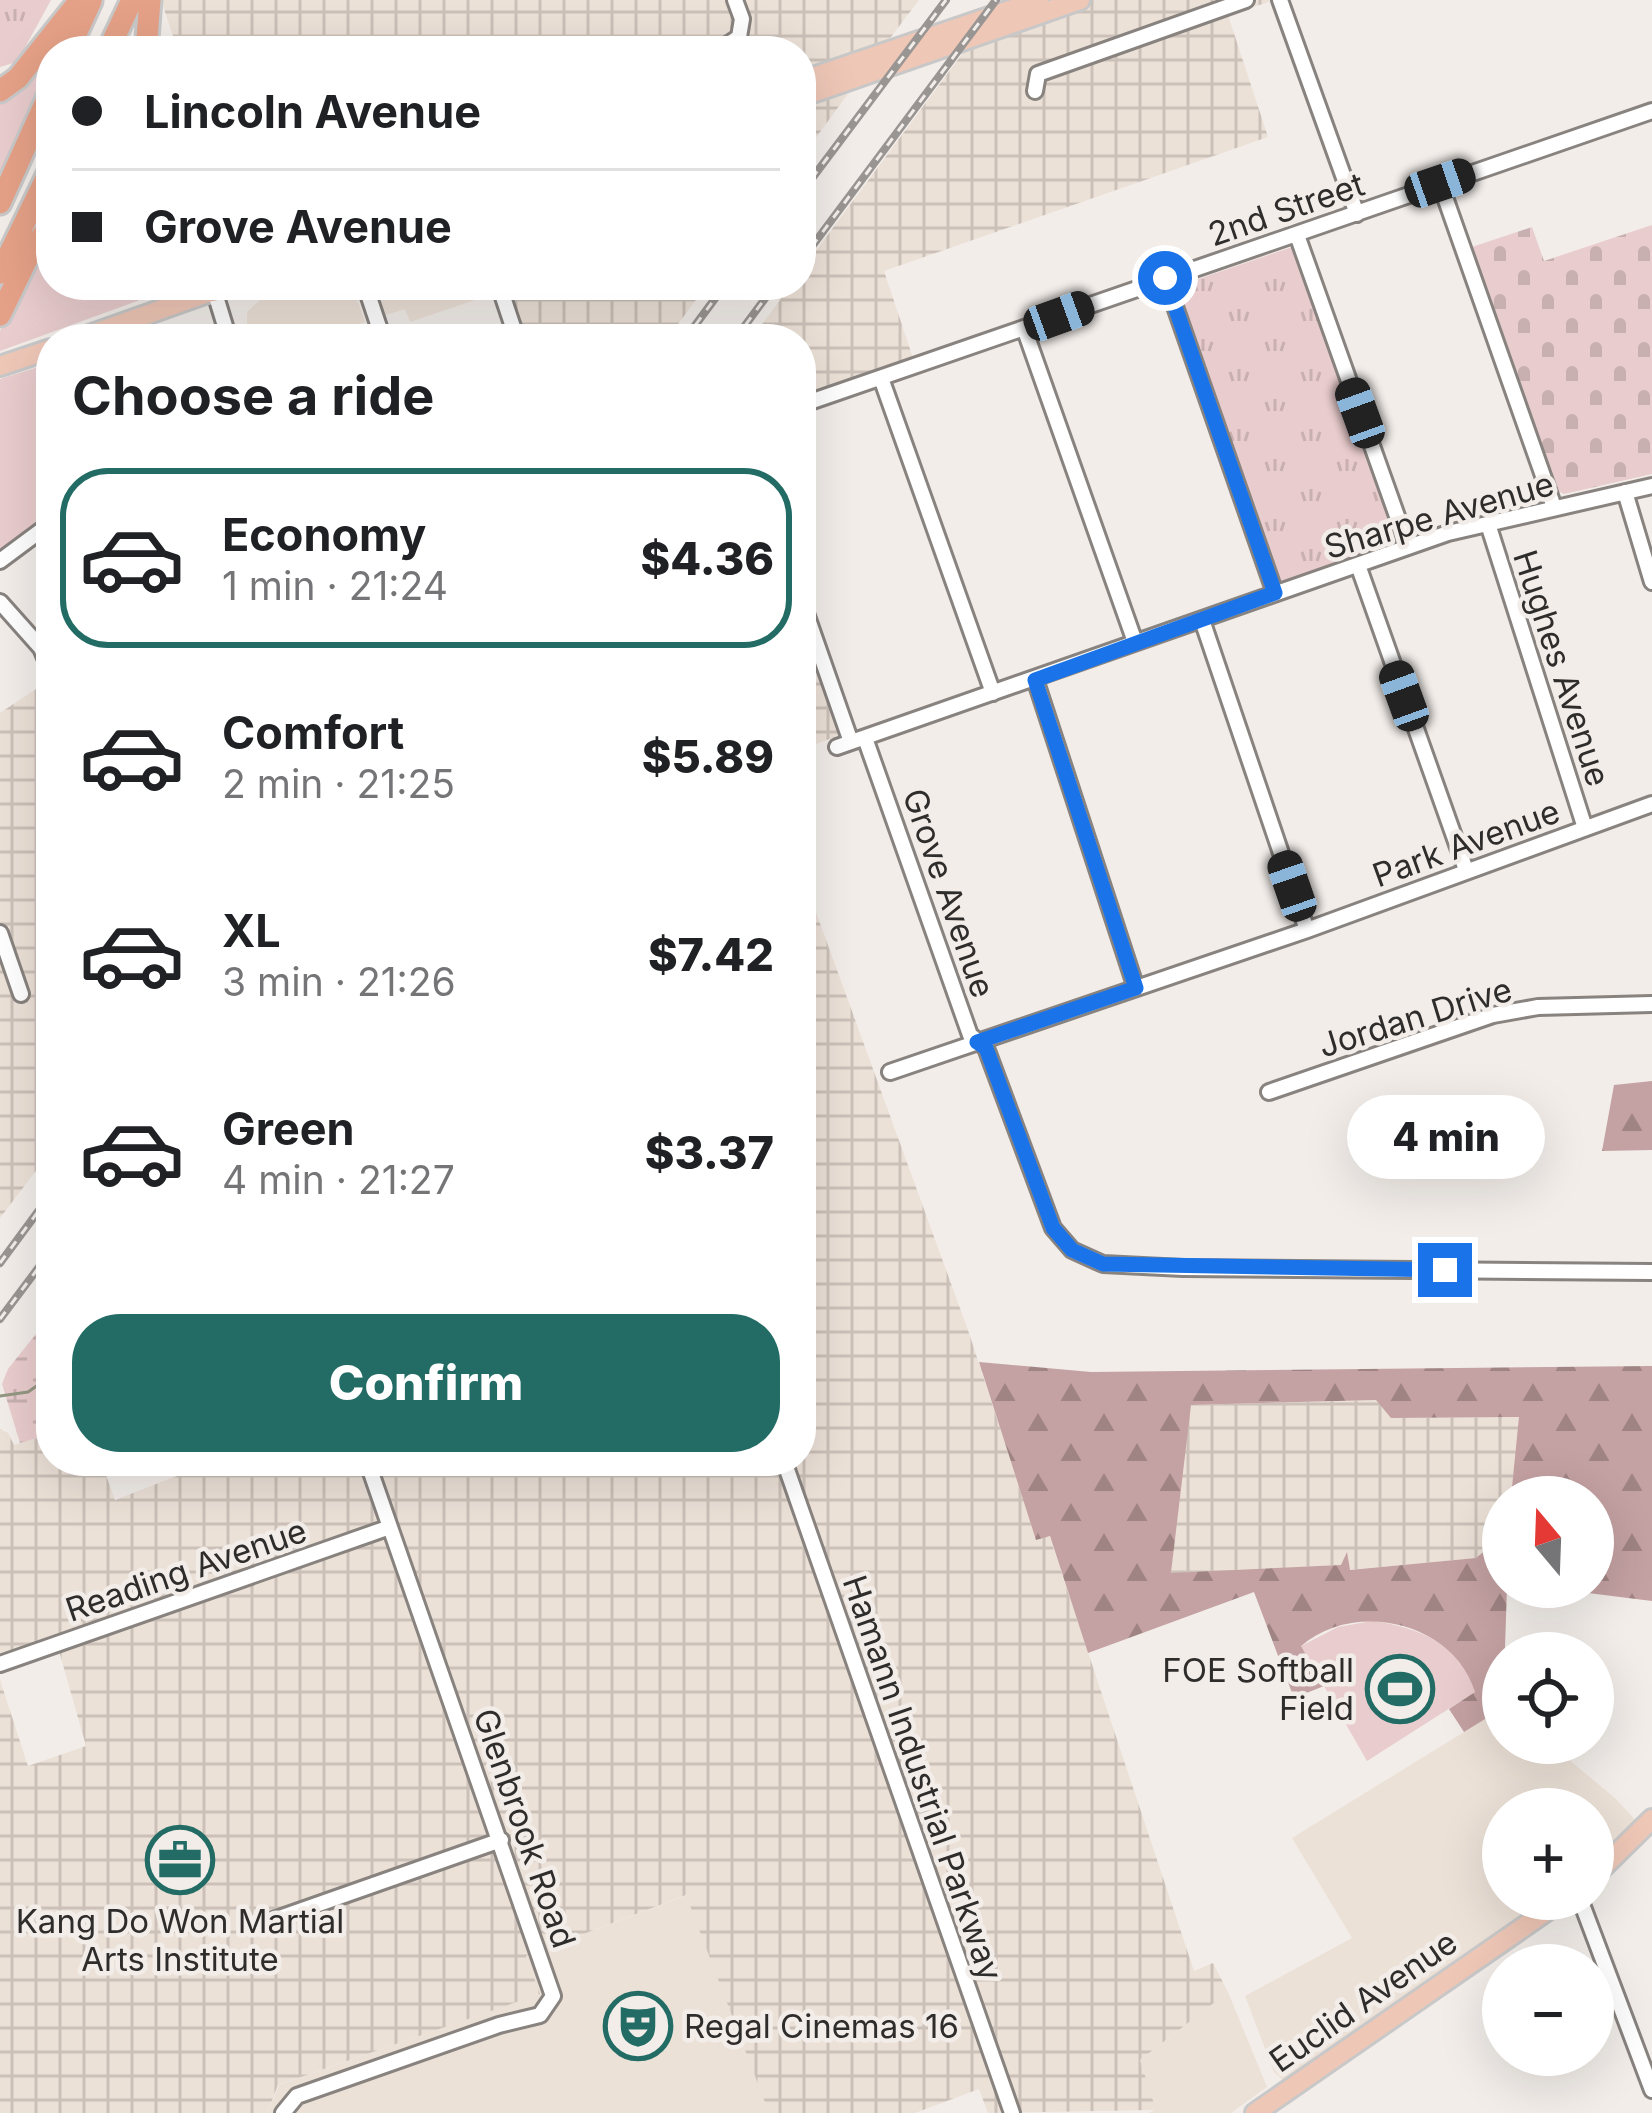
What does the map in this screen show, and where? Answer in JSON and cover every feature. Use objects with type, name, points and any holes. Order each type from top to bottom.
[{"type":"highway","points":[[51,36],[80,0]]},
{"type":"highway","points":[[75,36],[91,0]]},
{"type":"highway","points":[[114,36],[132,0]]},
{"type":"highway","points":[[147,36],[150,0]]},
{"type":"highway","points":[[0,91],[36,55]]},
{"type":"highway","points":[[0,203],[36,123]]},
{"type":"highway","points":[[0,273],[36,199]]},
{"type":"highway","points":[[0,315],[36,244]]},
{"type":"main road","points":[[816,76],[1039,0]]},
{"type":"main road","points":[[816,92],[1080,0]]},
{"type":"main road","points":[[117,324],[180,300]]},
{"type":"main road","points":[[0,366],[36,354]]},
{"type":"main road","points":[[1614,1856],[1652,1819]]},
{"type":"main road","name":"Euclid Avenue","points":[[1255,2113],[1534,1920]]},
{"type":"street","points":[[735,0],[742,20],[739,36]]},
{"type":"street","points":[[1035,91],[1038,74],[1246,0]]},
{"type":"street","points":[[1280,0],[1357,214]]},
{"type":"street","name":"2nd Street","points":[[816,400],[1652,111]]},
{"type":"street","points":[[1440,183],[1554,507]]},
{"type":"street","points":[[1297,235],[1408,547]]},
{"type":"street","points":[[1165,278],[1275,593]]},
{"type":"street","points":[[1024,328],[1135,643]]},
{"type":"street","points":[[881,378],[993,693]]},
{"type":"street","name":"Sharpe Avenue","points":[[851,742],[1408,547],[1652,486]]},
{"type":"street","points":[[1625,492],[1652,582]]},
{"type":"street","name":"Hughes Avenue","points":[[1488,524],[1585,828]]},
{"type":"street","points":[[0,561],[36,534]]},
{"type":"street","points":[[1358,565],[1466,870]]},
{"type":"street","points":[[0,602],[36,642]]},
{"type":"street","points":[[1202,620],[1307,930]]},
{"type":"street","name":"Grove Avenue","points":[[816,641],[851,742],[970,1035],[986,1048],[1053,1228],[1072,1250],[1103,1264],[1183,1268],[1652,1272]]},
{"type":"street","points":[[1035,680],[1136,988]]},
{"type":"street","name":"Park Avenue","points":[[890,1072],[1307,930],[1652,804]]},
{"type":"street","points":[[0,933],[21,994]]},
{"type":"street","name":"Jordan Drive","points":[[1269,1092],[1493,1015],[1538,1007],[1652,1004]]},
{"type":"street","name":"Glenbrook Road","points":[[283,2113],[297,2096],[499,2025],[525,2021],[550,2006],[552,1987],[372,1476]]},
{"type":"street","name":"Hamann Industrial Parkway","points":[[789,1476],[1012,2113]]},
{"type":"street","name":"Reading Avenue","points":[[0,1664],[390,1527]]},
{"type":"street","points":[[262,1924],[501,1840]]},
{"type":"street","points":[[1588,1920],[1652,2090]]},
{"type":"shaded area","points":[[161,0],[919,0],[888,41],[816,65],[816,36],[173,36]]},
{"type":"shaded area","points":[[1090,0],[1275,0],[1228,15],[1268,137],[884,271],[915,364],[816,398],[816,324],[762,324],[780,300],[816,300],[816,251],[971,42]]},
{"type":"shaded area","points":[[850,91],[816,137],[816,103]]},
{"type":"shaded area","points":[[260,300],[357,300],[365,322],[247,324],[247,312]]},
{"type":"shaded area","points":[[380,300],[475,300],[410,322],[405,309],[385,315]]},
{"type":"shaded area","points":[[508,300],[696,300],[678,324],[517,324]]},
{"type":"shaded area","points":[[816,660],[842,734],[816,744]]},
{"type":"shaded area","points":[[36,689],[36,1171],[0,1218],[0,713]]},
{"type":"shaded area","points":[[816,912],[969,1333],[1036,1539],[1049,1535],[1194,1971],[1213,1963],[1228,1992],[1140,2060],[1156,2110],[988,2113],[979,2089],[915,2113],[769,2113],[686,1895],[526,1956],[540,1994],[278,2085],[267,2113],[0,2113],[0,1680],[28,1766],[86,1746],[59,1651],[334,1552],[330,1540],[0,1658],[0,1429],[14,1445],[36,1438],[36,1476],[106,1476],[115,1500],[177,1476],[816,1476]]},
{"type":"shaded area","points":[[1377,1400],[1391,1418],[1520,1417],[1513,1476],[1482,1476],[1482,1554],[1477,1558],[1349,1570],[1347,1556],[1342,1565],[1171,1574],[1190,1405]]},
{"type":"shaded area","points":[[1482,1721],[1482,1764],[1574,1764],[1603,1788],[1482,1788],[1482,1920],[1526,1920],[1490,1944],[1482,1944],[1482,1949],[1285,2082],[1274,2072],[1245,1996],[1352,1938],[1292,1838]]},
{"type":"shaded area","points":[[1614,1797],[1638,1823],[1614,1849]]},
{"type":"shaded area","points":[[687,1895],[769,2113],[267,2113],[279,2085],[539,1994],[526,1956]]},
{"type":"shaded area","points":[[1228,1992],[1267,2087],[1231,2113],[1148,2113],[1155,2110],[1140,2060]]},
{"type":"green space","points":[[0,0],[51,0],[17,62],[0,67]]},
{"type":"green space","points":[[36,56],[36,99],[0,175],[0,94]]},
{"type":"green space","points":[[1652,225],[1652,474],[1564,494],[1556,490],[1472,247],[1532,227],[1544,261]]},
{"type":"green space","points":[[1295,246],[1401,543],[1278,587],[1175,287]]},
{"type":"green space","points":[[36,263],[36,300],[140,300],[74,324],[36,324],[36,338],[0,351],[0,331]]},
{"type":"green space","points":[[36,368],[36,527],[0,554],[0,379]]},
{"type":"green space","points":[[1652,1081],[1652,1150],[1602,1151],[1614,1085]]},
{"type":"green space","points":[[36,1334],[36,1438],[20,1443],[2,1384]]},
{"type":"green space","points":[[979,1362],[1091,1372],[1652,1366],[1652,1601],[1614,1596],[1614,1476],[1513,1476],[1519,1417],[1391,1418],[1376,1400],[1191,1405],[1171,1573],[1341,1565],[1347,1552],[1350,1570],[1476,1558],[1482,1553],[1482,1608],[1506,1608],[1506,1632],[1482,1632],[1482,1721],[1464,1732],[1449,1709],[1475,1692],[1464,1668],[1425,1634],[1400,1625],[1348,1624],[1301,1646],[1324,1686],[1294,1698],[1254,1592],[1088,1653],[1050,1536],[1036,1540]]},
{"type":"green space","name":"FOE Softball Field","points":[[1372,1621],[1406,1628],[1435,1641],[1459,1661],[1475,1692],[1367,1761],[1301,1646],[1338,1627]]},
{"type":"waterway","points":[[0,1396],[36,1386]]},
{"type":"railway","points":[[816,173],[946,0]]},
{"type":"railway","points":[[816,241],[996,0]]},
{"type":"railway","points":[[696,324],[714,300]]},
{"type":"railway","points":[[746,324],[764,300]]},
{"type":"railway","points":[[0,1263],[36,1214]]},
{"type":"railway","points":[[0,1319],[36,1271]]},
{"type":"place","name":"FOE Softball Field","points":[[1400,1689]]},
{"type":"place","name":"Kang Do Won Martial Arts Institute","points":[[180,1860]]},
{"type":"place","name":"Regal Cinemas 16","points":[[638,2026]]},
{"type":"route","points":[[1165,278],[1275,593],[1035,680],[1136,988],[977,1042],[986,1048],[1042,1208],[1072,1250],[1103,1264],[1445,1270]]}]
